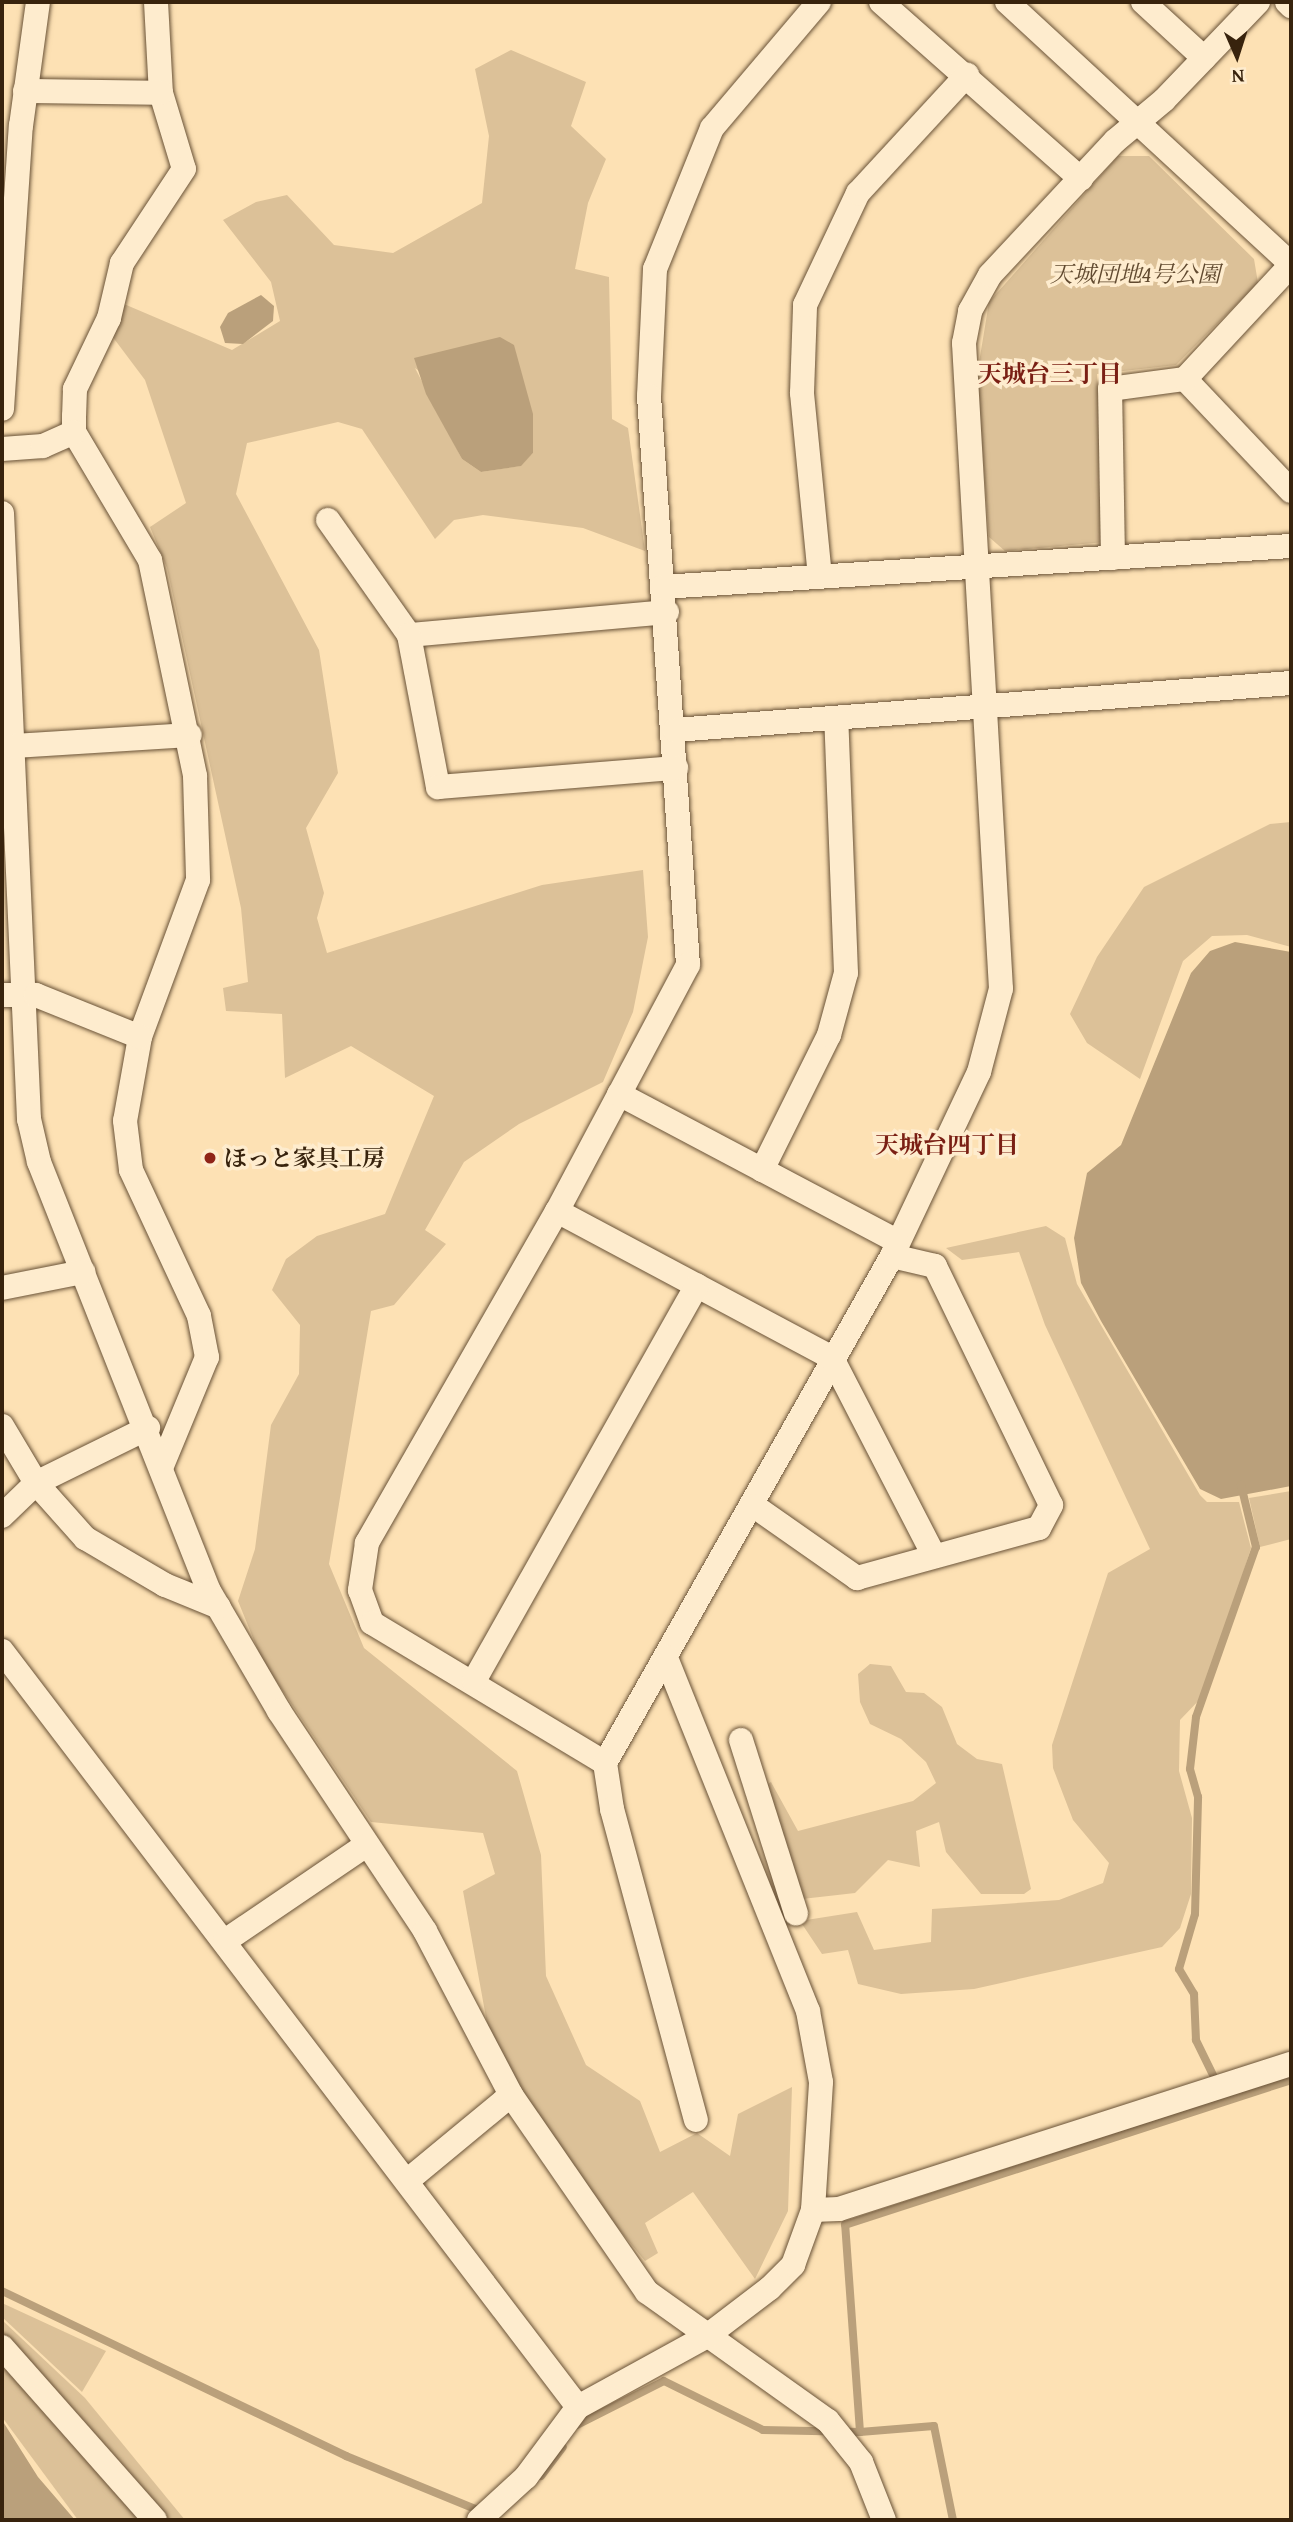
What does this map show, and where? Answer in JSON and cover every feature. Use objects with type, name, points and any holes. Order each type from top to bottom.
[{"type":"street","points":[[2,409],[11,127],[25,91],[38,2]]},
{"type":"street","points":[[156,2],[161,93],[184,169],[122,262],[109,318],[75,389],[74,432],[150,560],[190,735],[198,880],[141,1037],[126,1148],[199,1316],[207,1357],[161,1468]]},
{"type":"street","points":[[605,1763],[474,1681],[372,1623],[360,1590],[367,1543],[557,1211],[688,965],[667,612],[649,396],[655,269],[712,128],[819,2]]},
{"type":"street","points":[[881,2],[967,75],[1081,179]]},
{"type":"street","points":[[1007,2],[1140,119],[1291,264],[1185,379],[1110,389],[1113,558]]},
{"type":"street","points":[[1143,2],[1204,58]]},
{"type":"street","points":[[696,2120],[612,1810],[605,1763],[754,1506],[832,1358],[895,1249],[979,1072],[1001,989],[980,566],[964,343],[970,311],[990,275],[1081,179],[1258,2]]},
{"type":"street","points":[[1287,2],[1291,6]]},
{"type":"street","points":[[820,577],[802,393],[805,305],[858,194],[967,75]]},
{"type":"street","points":[[25,91],[161,93]]},
{"type":"street","points":[[1185,379],[1291,491]]},
{"type":"street","points":[[2,449],[43,446],[74,432]]},
{"type":"street","points":[[2,513],[14,746],[13,994],[29,1119],[83,1272],[219,1607],[365,1846],[425,1931],[511,2095],[648,2292],[828,2421],[848,2445],[884,2520]]},
{"type":"street","points":[[328,520],[409,635],[438,787],[676,768]]},
{"type":"street","points":[[663,587],[1291,546]]},
{"type":"street","points":[[409,635],[667,612]]},
{"type":"street","points":[[675,730],[1291,683]]},
{"type":"street","points":[[762,1170],[829,1035],[846,972],[836,718]]},
{"type":"street","points":[[14,746],[190,735]]},
{"type":"street","points":[[13,994],[141,1037]]},
{"type":"street","points":[[619,1094],[762,1170],[895,1249],[935,1265],[1051,1505],[1039,1528],[857,1578],[754,1506]]},
{"type":"street","points":[[557,1211],[832,1358],[934,1556]]},
{"type":"street","points":[[2,1288],[83,1272]]},
{"type":"street","points":[[474,1681],[697,1286]]},
{"type":"street","points":[[2,1426],[36,1483],[85,1538],[165,1585],[219,1607]]},
{"type":"street","points":[[2,1516],[36,1483],[148,1428]]},
{"type":"street","points":[[2,1651],[91,1781],[225,1941],[407,2180],[573,2413]]},
{"type":"street","points":[[479,2520],[526,2477],[573,2413],[707,2336],[793,2265],[813,2210],[821,2082],[808,2011],[666,1657]]},
{"type":"street","points":[[741,1740],[796,1913]]},
{"type":"street","points":[[225,1941],[365,1846]]},
{"type":"street","points":[[813,2210],[839,2209],[1291,2064]]},
{"type":"street","points":[[407,2180],[511,2095]]},
{"type":"street","points":[[2,2347],[155,2520]]},
{"type":"green space","points":[[511,50],[586,82],[571,126],[606,159],[588,203],[575,269],[609,277],[612,419],[628,428],[645,551],[583,528],[483,515],[454,520],[435,539],[362,429],[338,422],[247,443],[236,494],[319,650],[338,773],[306,828],[324,893],[317,918],[327,953],[542,885],[643,870],[648,937],[633,1012],[603,1082],[519,1124],[464,1162],[425,1230],[446,1244],[394,1305],[371,1311],[329,1564],[364,1648],[517,1771],[541,1855],[546,1976],[586,2065],[640,2101],[660,2152],[697,2133],[730,2156],[738,2114],[792,2087],[788,2211],[755,2279],[693,2192],[645,2223],[658,2253],[645,2261],[613,2222],[491,2045],[463,1891],[495,1874],[483,1833],[371,1822],[262,1660],[238,1601],[255,1549],[271,1425],[299,1374],[300,1325],[272,1290],[286,1259],[317,1236],[385,1214],[434,1096],[351,1046],[285,1078],[282,1014],[226,1011],[223,988],[248,982],[241,908],[167,568],[150,527],[186,503],[145,380],[112,336],[124,304],[232,350],[280,321],[271,282],[223,220],[256,202],[287,195],[334,245],[393,253],[482,203],[489,136],[475,69]],"holes":[[[415,368],[533,453],[520,466],[481,472],[462,459]]]},
{"type":"green space","name":"天城団地4号公園","points":[[1118,156],[1149,156],[1254,259],[1258,283],[1176,365],[1097,374],[1105,542],[1005,551],[989,537],[977,375],[989,302]]},
{"type":"green space","points":[[1291,822],[1291,947],[1247,935],[1212,936],[1183,961],[1140,1079],[1087,1043],[1070,1014],[1097,957],[1144,887],[1270,824]]},
{"type":"green space","points":[[1046,1226],[1065,1238],[1077,1284],[1200,1495],[1207,1502],[1239,1502],[1251,1548],[1204,1695],[1180,1720],[1179,1771],[1192,1818],[1191,1894],[1180,1928],[1162,1947],[974,1989],[901,1994],[858,1984],[848,1950],[822,1954],[800,1921],[857,1912],[874,1950],[931,1942],[932,1909],[1059,1900],[1103,1883],[1109,1863],[1073,1820],[1053,1768],[1052,1745],[1108,1573],[1150,1549],[1045,1325],[1019,1252],[962,1260],[946,1248]]},
{"type":"green space","points":[[1291,1491],[1291,1539],[1260,1547],[1249,1498]]},
{"type":"green space","points":[[870,1664],[891,1666],[906,1692],[924,1693],[942,1707],[957,1744],[977,1759],[1002,1764],[1031,1889],[1024,1894],[981,1894],[946,1852],[939,1822],[916,1831],[920,1867],[888,1860],[855,1893],[802,1899],[761,1788],[771,1782],[798,1831],[913,1801],[936,1783],[926,1762],[901,1739],[870,1724],[860,1702],[858,1674]]},
{"type":"green space","points":[[2,2303],[106,2351],[82,2392],[2,2317]]},
{"type":"green space","points":[[2,2320],[85,2398],[185,2520],[160,2520],[2,2341]]},
{"type":"green space","points":[[2,2360],[144,2520],[78,2520],[2,2417]]},
{"type":"shaded area","points":[[261,295],[274,306],[273,321],[243,344],[225,343],[220,327],[228,313]]},
{"type":"shaded area","points":[[500,337],[514,345],[533,414],[533,453],[521,466],[481,472],[462,459],[426,394],[414,358]]},
{"type":"shaded area","points":[[1235,942],[1291,952],[1291,1486],[1221,1499],[1200,1489],[1101,1321],[1081,1283],[1074,1238],[1087,1173],[1121,1145],[1191,973],[1210,951]]},
{"type":"shaded area","points":[[2,2420],[38,2477],[75,2520],[2,2519]]},
{"type":"waterway","points":[[1213,2075],[1196,2040],[1194,1994],[1179,1969],[1195,1914],[1198,1797],[1190,1769],[1196,1717],[1256,1547],[1241,1485]]},
{"type":"waterway","points":[[577,2425],[664,2381],[763,2430],[860,2432],[845,2225],[1291,2080]]},
{"type":"waterway","points":[[2,2291],[346,2456],[480,2511]]},
{"type":"waterway","points":[[860,2432],[934,2426],[953,2520]]},
{"type":"waterway","points":[[541,2476],[563,2447]]},
{"type":"place","name":"ほっと家具工房","points":[[210,1158]]},
{"type":"district","name":"天城台三丁目","points":[[1050,374]]},
{"type":"district","name":"天城台四丁目","points":[[947,1145]]}]
